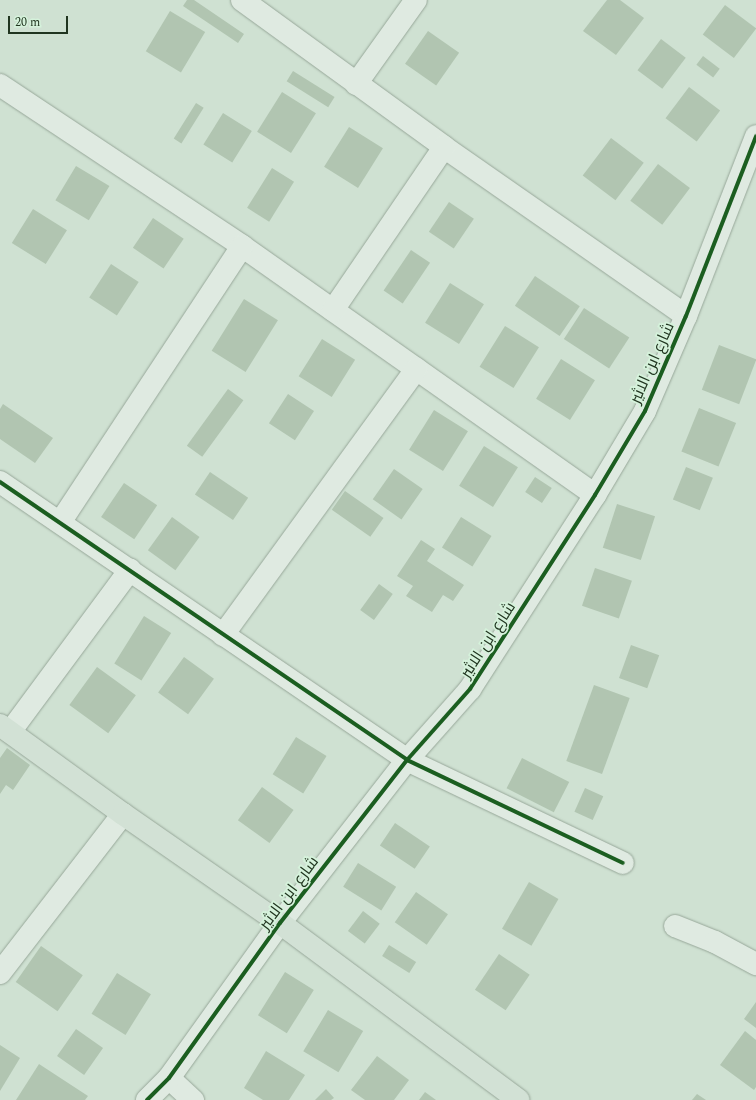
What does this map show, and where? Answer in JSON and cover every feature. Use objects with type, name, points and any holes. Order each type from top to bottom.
[{"type":"main road","points":[[5,728],[123,814],[280,923],[518,1100]]},
{"type":"street","points":[[242,0],[444,147],[686,316]]},
{"type":"street","points":[[356,84],[416,0]]},
{"type":"street","points":[[0,85],[242,246],[595,495]]},
{"type":"street","name":"شارع ابن الاثير","points":[[147,1100],[169,1078],[280,923],[407,760],[470,689],[595,495],[645,411],[686,316],[756,136]]},
{"type":"street","points":[[333,310],[444,147]]},
{"type":"street","points":[[61,521],[242,246]]},
{"type":"street","points":[[223,635],[416,369]]},
{"type":"street","points":[[0,482],[61,521],[223,635],[407,760],[623,863]]},
{"type":"street","points":[[5,728],[130,570]]},
{"type":"street","points":[[0,973],[123,814]]},
{"type":"street","points":[[675,926],[715,942],[756,964]]},
{"type":"street","points":[[169,1078],[193,1100]]},
{"type":"building","points":[[187,0],[194,0],[244,34],[238,43],[183,6]]},
{"type":"building","points":[[607,0],[620,0],[644,18],[616,55],[583,31]]},
{"type":"building","points":[[725,5],[756,28],[734,58],[703,35]]},
{"type":"building","points":[[170,11],[205,32],[181,72],[146,51]]},
{"type":"building","points":[[428,31],[459,53],[436,86],[405,64]]},
{"type":"building","points":[[661,39],[686,58],[662,89],[638,70]]},
{"type":"building","points":[[703,56],[720,69],[713,77],[696,65]]},
{"type":"building","points":[[293,71],[335,97],[328,107],[287,81]]},
{"type":"building","points":[[689,87],[720,110],[697,142],[666,118]]},
{"type":"building","points":[[282,92],[316,113],[291,153],[257,132]]},
{"type":"building","points":[[196,103],[204,108],[181,143],[174,139]]},
{"type":"building","points":[[223,113],[252,131],[232,162],[203,144]]},
{"type":"building","points":[[349,127],[383,148],[358,188],[324,167]]},
{"type":"building","points":[[611,138],[644,163],[615,200],[583,176]]},
{"type":"building","points":[[658,164],[690,188],[662,225],[630,201]]},
{"type":"building","points":[[76,166],[109,186],[89,220],[55,200]]},
{"type":"building","points":[[272,168],[294,182],[269,222],[247,208]]},
{"type":"building","points":[[449,202],[474,219],[454,249],[429,232]]},
{"type":"building","points":[[33,209],[67,230],[46,264],[12,243]]},
{"type":"building","points":[[153,218],[184,239],[164,269],[133,248]]},
{"type":"building","points":[[411,250],[430,263],[403,303],[384,291]]},
{"type":"building","points":[[111,264],[139,282],[117,316],[89,298]]},
{"type":"building","points":[[535,276],[580,306],[560,336],[515,306]]},
{"type":"building","points":[[450,283],[484,304],[459,344],[425,323]]},
{"type":"building","points":[[244,299],[278,320],[246,372],[212,351]]},
{"type":"building","points":[[584,308],[629,337],[609,368],[564,339]]},
{"type":"building","points":[[505,326],[539,347],[513,388],[480,367]]},
{"type":"building","points":[[322,339],[355,360],[332,397],[299,376]]},
{"type":"building","points":[[719,345],[756,359],[739,404],[702,390]]},
{"type":"building","points":[[561,359],[595,380],[570,420],[536,399]]},
{"type":"building","points":[[228,389],[243,400],[202,457],[187,446]]},
{"type":"building","points":[[288,394],[314,411],[295,440],[269,423]]},
{"type":"building","points":[[3,404],[53,438],[35,463],[0,439],[0,409]]},
{"type":"building","points":[[699,408],[736,423],[718,467],[681,452]]},
{"type":"building","points":[[434,410],[468,431],[443,471],[409,450]]},
{"type":"building","points":[[484,446],[518,467],[493,507],[459,486]]},
{"type":"building","points":[[686,467],[713,478],[700,510],[673,499]]},
{"type":"building","points":[[394,469],[423,489],[401,519],[373,499]]},
{"type":"building","points":[[210,472],[248,498],[233,520],[195,494]]},
{"type":"building","points":[[535,477],[552,488],[542,503],[525,492]]},
{"type":"building","points":[[124,483],[157,505],[134,539],[101,517]]},
{"type":"building","points":[[345,491],[384,518],[370,537],[332,510]]},
{"type":"building","points":[[617,504],[655,516],[641,560],[603,548]]},
{"type":"building","points":[[172,517],[200,537],[175,570],[148,550]]},
{"type":"building","points":[[461,517],[492,536],[472,567],[442,548]]},
{"type":"building","points":[[421,540],[435,549],[427,561],[464,585],[453,601],[443,595],[432,612],[406,596],[413,586],[397,576]]},
{"type":"building","points":[[595,568],[632,581],[619,619],[582,606]]},
{"type":"building","points":[[379,584],[393,594],[374,620],[360,610]]},
{"type":"building","points":[[144,616],[171,633],[141,680],[114,663]]},
{"type":"building","points":[[631,645],[659,655],[647,688],[619,678]]},
{"type":"building","points":[[184,657],[214,679],[188,714],[158,693]]},
{"type":"building","points":[[97,667],[136,695],[108,733],[69,705]]},
{"type":"building","points":[[594,685],[630,698],[602,774],[566,761]]},
{"type":"building","points":[[296,737],[327,756],[303,793],[273,774]]},
{"type":"building","points":[[7,748],[30,765],[13,790],[6,785],[0,794],[0,758]]},
{"type":"building","points":[[522,758],[569,782],[554,812],[507,788]]},
{"type":"building","points":[[262,787],[294,810],[269,843],[238,820]]},
{"type":"building","points":[[585,788],[603,796],[593,820],[574,812]]},
{"type":"building","points":[[395,823],[430,846],[415,869],[380,845]]},
{"type":"building","points":[[358,863],[396,887],[381,911],[343,887]]},
{"type":"building","points":[[529,882],[558,899],[531,946],[502,929]]},
{"type":"building","points":[[416,892],[448,914],[427,945],[395,922]]},
{"type":"building","points":[[363,911],[380,924],[365,944],[348,931]]},
{"type":"building","points":[[389,945],[416,962],[409,973],[382,956]]},
{"type":"building","points":[[41,946],[83,975],[58,1011],[16,982]]},
{"type":"building","points":[[499,954],[530,975],[506,1010],[475,990]]},
{"type":"building","points":[[285,972],[314,990],[287,1033],[258,1015]]},
{"type":"building","points":[[117,973],[151,994],[125,1035],[92,1014]]},
{"type":"building","points":[[756,1002],[756,1028],[744,1019]]},
{"type":"building","points":[[328,1010],[363,1031],[338,1072],[303,1051]]},
{"type":"building","points":[[76,1029],[103,1048],[84,1075],[57,1056]]},
{"type":"building","points":[[745,1031],[756,1040],[756,1087],[754,1090],[720,1065]]},
{"type":"building","points":[[0,1045],[20,1058],[0,1091]]},
{"type":"building","points":[[266,1051],[305,1075],[289,1100],[263,1100],[244,1088]]},
{"type":"building","points":[[377,1056],[409,1080],[394,1100],[365,1100],[351,1090]]},
{"type":"building","points":[[39,1064],[88,1096],[85,1100],[16,1100]]},
{"type":"building","points":[[326,1089],[334,1098],[331,1100],[315,1100]]},
{"type":"building","points":[[425,1092],[436,1100],[419,1100]]},
{"type":"building","points":[[697,1094],[706,1100],[692,1100]]},
{"type":"cycle path","points":[[147,1100],[169,1078],[280,923],[407,760],[470,689],[595,495],[645,411],[686,316],[756,136]]},
{"type":"cycle path","points":[[0,482],[407,760],[623,863]]}]
